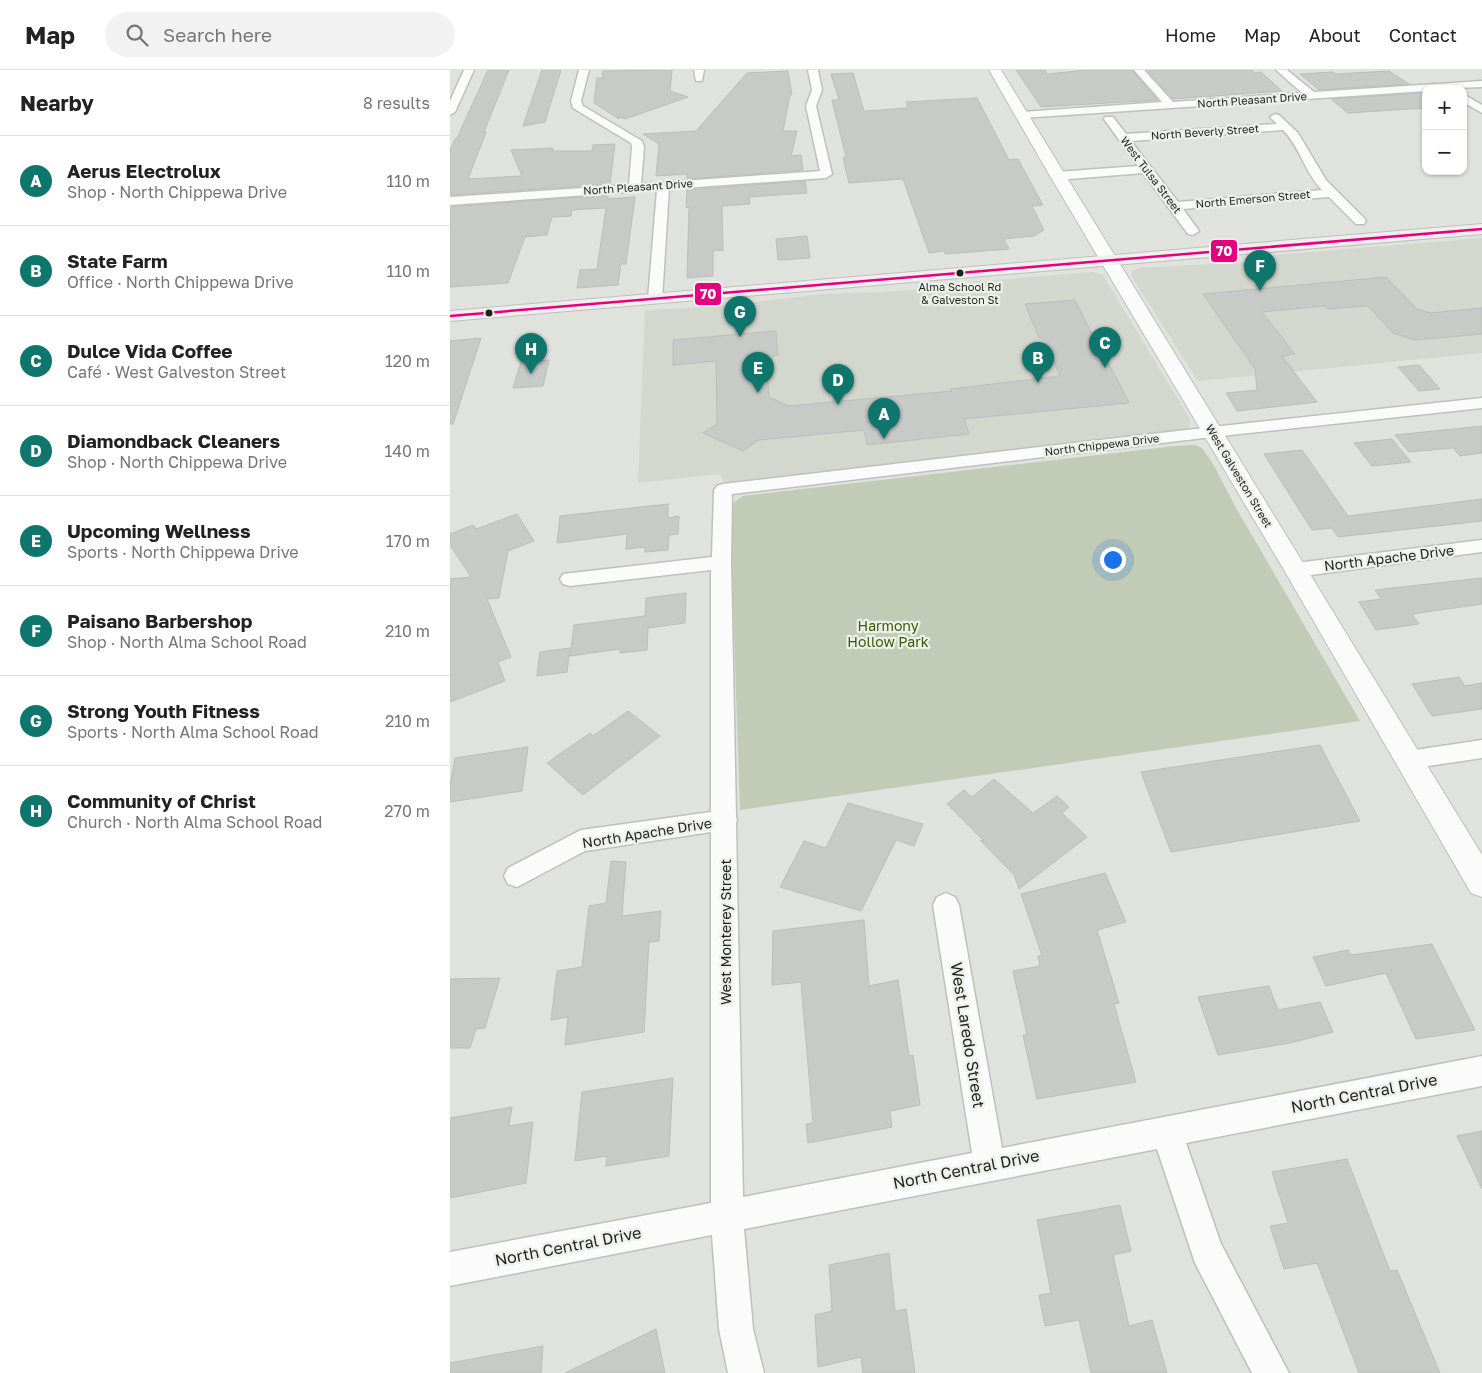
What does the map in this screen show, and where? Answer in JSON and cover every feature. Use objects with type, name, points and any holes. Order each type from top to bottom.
[{"type":"main road","points":[[450,316],[1482,229]]},
{"type":"street","points":[[450,112],[469,70]]},
{"type":"street","points":[[584,70],[576,101],[578,108],[636,141],[638,147],[634,188]]},
{"type":"street","name":"North Pleasant Drive","points":[[450,201],[826,174],[811,106],[817,90],[813,70]]},
{"type":"street","name":"West Galveston Street","points":[[995,70],[1057,176],[1110,260],[1296,570],[1482,884]]},
{"type":"street","points":[[1139,70],[1170,105]]},
{"type":"street","points":[[1281,70],[1312,96]]},
{"type":"street","points":[[1434,75],[1448,85]]},
{"type":"street","name":"North Pleasant Drive","points":[[1467,85],[1482,84]]},
{"type":"street","name":"North Pleasant Drive","points":[[1022,115],[1422,89]]},
{"type":"street","points":[[1467,100],[1482,110]]},
{"type":"street","points":[[1265,108],[1294,135],[1321,182],[1360,221]]},
{"type":"street","name":"West Tulsa Street","points":[[1109,119],[1145,169],[1176,206],[1192,231]]},
{"type":"street","name":"North Beverly Street","points":[[1123,138],[1286,127]]},
{"type":"street","points":[[1057,176],[1145,169]]},
{"type":"street","points":[[655,299],[663,186]]},
{"type":"street","name":"North Emerson Street","points":[[1176,206],[1330,192]]},
{"type":"street","name":"North Chippewa Drive","points":[[722,490],[1212,432],[1482,403]]},
{"type":"street","name":"West Monterey Street","points":[[722,490],[727,1216],[736,1329],[746,1373]]},
{"type":"street","name":"North Apache Drive","points":[[1296,570],[1482,546]]},
{"type":"street","points":[[570,579],[721,562]]},
{"type":"street","points":[[1408,760],[1482,749]]},
{"type":"street","name":"North Apache Drive","points":[[517,876],[581,841],[725,820]]},
{"type":"street","name":"West Laredo Street","points":[[946,905],[989,1165]]},
{"type":"street","name":"North Central Drive","points":[[450,1269],[1482,1071]]},
{"type":"street","points":[[1167,1131],[1207,1251],[1271,1373]]},
{"type":"shaded area","points":[[1482,238],[1482,353],[1198,381],[1132,277],[1132,271],[1139,268],[1250,262],[1275,255]]},
{"type":"shaded area","points":[[1092,272],[1102,274],[1190,419],[1189,427],[1183,431],[728,486],[719,474],[638,483],[645,310],[710,307],[823,294],[938,288],[972,282]]},
{"type":"green space","name":"Harmony Hollow Park","points":[[1195,445],[1202,448],[1213,464],[1236,508],[1360,721],[740,810],[730,515],[732,505],[737,500],[743,496]]},
{"type":"building","points":[[488,70],[509,70],[484,132],[486,132],[468,179],[522,176],[511,150],[553,148],[552,151],[592,151],[593,145],[615,144],[610,184],[450,195],[450,150]]},
{"type":"building","points":[[542,70],[561,70],[545,122],[523,126]]},
{"type":"building","points":[[672,70],[670,91],[688,97],[625,119],[619,117],[619,119],[594,103],[597,78],[602,78],[603,71]]},
{"type":"building","points":[[1016,70],[1045,70],[1047,74],[1088,70],[1132,70],[1158,100],[1041,107]]},
{"type":"building","points":[[1147,70],[1252,70],[1255,73],[1261,72],[1282,91],[1173,99]]},
{"type":"building","points":[[788,71],[792,94],[790,95],[783,131],[797,131],[791,156],[801,155],[803,170],[687,179],[687,174],[656,176],[659,144],[643,134],[696,131],[747,73]]},
{"type":"building","points":[[1389,71],[1409,84],[1319,90],[1300,74],[1333,72],[1336,74]]},
{"type":"building","points":[[853,73],[864,111],[908,108],[906,102],[977,98],[1009,160],[1018,159],[1043,205],[1032,206],[1044,230],[1034,236],[1004,239],[1009,249],[945,254],[944,251],[929,253],[903,179],[849,183],[843,158],[846,157],[832,100],[839,100],[831,74]]},
{"type":"building","points":[[1422,93],[1422,108],[1348,113],[1331,99]]},
{"type":"building","points":[[805,181],[807,193],[749,197],[750,204],[722,206],[723,250],[713,251],[713,276],[687,278],[689,207],[686,208],[687,190]]},
{"type":"building","points":[[608,195],[608,199],[635,197],[626,264],[621,264],[618,285],[577,288],[580,270],[597,269],[606,208],[572,210],[571,216],[552,217],[547,235],[525,237],[508,283],[450,287],[450,207]]},
{"type":"building","points":[[807,236],[810,258],[778,260],[776,239]]},
{"type":"building","points":[[1386,277],[1417,309],[1430,313],[1482,308],[1482,334],[1415,340],[1393,333],[1368,306],[1327,309],[1324,306],[1262,312],[1295,354],[1282,356],[1317,402],[1237,411],[1226,393],[1257,390],[1255,369],[1203,294]]},
{"type":"building","points":[[1075,300],[1129,403],[964,419],[969,434],[867,445],[864,430],[759,440],[743,451],[703,433],[717,424],[716,361],[673,365],[673,340],[776,331],[778,355],[772,356],[773,370],[767,371],[769,397],[788,406],[952,391],[951,389],[1060,376],[1043,338],[1039,338],[1025,304]]},
{"type":"building","points":[[481,338],[453,424],[450,424],[450,341]]},
{"type":"building","points":[[549,360],[543,386],[513,388],[521,362]]},
{"type":"building","points":[[1419,365],[1440,389],[1419,391],[1398,367]]},
{"type":"building","points":[[1482,426],[1482,453],[1460,456],[1453,448],[1409,452],[1395,435]]},
{"type":"building","points":[[1392,439],[1411,462],[1372,466],[1354,443]]},
{"type":"building","points":[[1302,450],[1348,516],[1482,499],[1482,521],[1338,537],[1332,528],[1312,530],[1264,454]]},
{"type":"building","points":[[668,504],[668,518],[679,516],[678,534],[669,535],[668,550],[645,552],[645,547],[626,549],[627,534],[557,543],[560,516]]},
{"type":"building","points":[[517,514],[534,541],[508,551],[499,598],[487,599],[511,657],[498,662],[505,681],[450,702],[450,579],[471,577],[450,545],[450,534],[473,525],[476,529]]},
{"type":"building","points":[[1482,578],[1482,604],[1412,614],[1419,624],[1376,630],[1359,602],[1381,599],[1375,590]]},
{"type":"building","points":[[686,593],[685,623],[648,628],[647,650],[620,653],[620,649],[570,656],[574,625],[645,616],[646,598]]},
{"type":"building","points":[[570,648],[567,672],[537,676],[540,652]]},
{"type":"building","points":[[1459,677],[1465,686],[1482,683],[1482,709],[1432,716],[1412,684]]},
{"type":"building","points":[[628,711],[660,736],[583,795],[547,763],[590,733],[593,736]]},
{"type":"building","points":[[1320,745],[1360,821],[1171,852],[1141,772]]},
{"type":"building","points":[[528,747],[522,791],[450,802],[450,785],[455,758]]},
{"type":"building","points":[[994,779],[1033,813],[1057,796],[1069,807],[1062,813],[1087,837],[1019,889],[1014,875],[980,840],[984,841],[947,804],[964,790],[972,797]]},
{"type":"building","points":[[848,803],[923,824],[914,846],[896,840],[861,911],[780,887],[804,841],[826,848]]},
{"type":"building","points":[[611,861],[626,862],[622,916],[661,911],[659,941],[649,942],[644,1032],[565,1045],[568,1017],[551,1020],[557,971],[582,967],[589,906],[606,903]]},
{"type":"building","points":[[1105,873],[1126,922],[1097,930],[1119,1003],[1114,1004],[1136,1082],[1037,1099],[1023,1035],[1027,1035],[1013,971],[1040,966],[1038,956],[1042,956],[1021,894]]},
{"type":"building","points":[[864,920],[869,986],[898,980],[909,1056],[913,1055],[920,1105],[890,1111],[892,1127],[808,1143],[806,1124],[813,1123],[801,982],[772,985],[773,931]]},
{"type":"building","points":[[1432,944],[1475,1030],[1416,1039],[1386,973],[1326,986],[1313,957],[1348,950],[1351,955]]},
{"type":"building","points":[[500,978],[485,1028],[476,1029],[470,1048],[450,1048],[450,979]]},
{"type":"building","points":[[1269,986],[1278,1010],[1320,1002],[1333,1032],[1290,1043],[1218,1055],[1198,997]]},
{"type":"building","points":[[673,1078],[669,1156],[606,1166],[607,1156],[575,1161],[582,1092]]},
{"type":"building","points":[[512,1107],[509,1126],[533,1122],[526,1183],[450,1198],[450,1118]]},
{"type":"building","points":[[1482,1131],[1482,1189],[1457,1136]]},
{"type":"building","points":[[1347,1159],[1390,1271],[1397,1270],[1440,1373],[1359,1373],[1317,1263],[1284,1269],[1270,1226],[1288,1223],[1272,1172]]},
{"type":"building","points":[[1120,1205],[1131,1251],[1113,1255],[1129,1326],[1152,1320],[1167,1373],[1091,1373],[1079,1320],[1045,1326],[1039,1295],[1051,1293],[1037,1220]]},
{"type":"building","points":[[889,1253],[895,1311],[906,1309],[915,1373],[863,1373],[861,1357],[818,1367],[815,1315],[832,1311],[829,1265]]},
{"type":"building","points":[[656,1329],[665,1373],[565,1373]]},
{"type":"building","points":[[543,1346],[541,1373],[450,1373],[450,1363]]},
{"type":"transit line","name":"70","points":[[450,316],[1482,229]]},
{"type":"place","name":"Alma School Rd & Galveston St","points":[[960,273]]},
{"type":"place","name":"Paisano Barbershop","points":[[1260,291]]},
{"type":"place","name":"Strong Youth Fitness","points":[[740,337]]},
{"type":"place","name":"Dulce Vida Coffee","points":[[1105,368]]},
{"type":"place","name":"Community of Christ","points":[[531,374]]},
{"type":"place","name":"State Farm","points":[[1038,383]]},
{"type":"place","name":"Upcoming Wellness","points":[[758,393]]},
{"type":"place","name":"Diamondback Cleaners","points":[[838,405]]},
{"type":"place","name":"Aerus Electrolux","points":[[884,439]]}]
